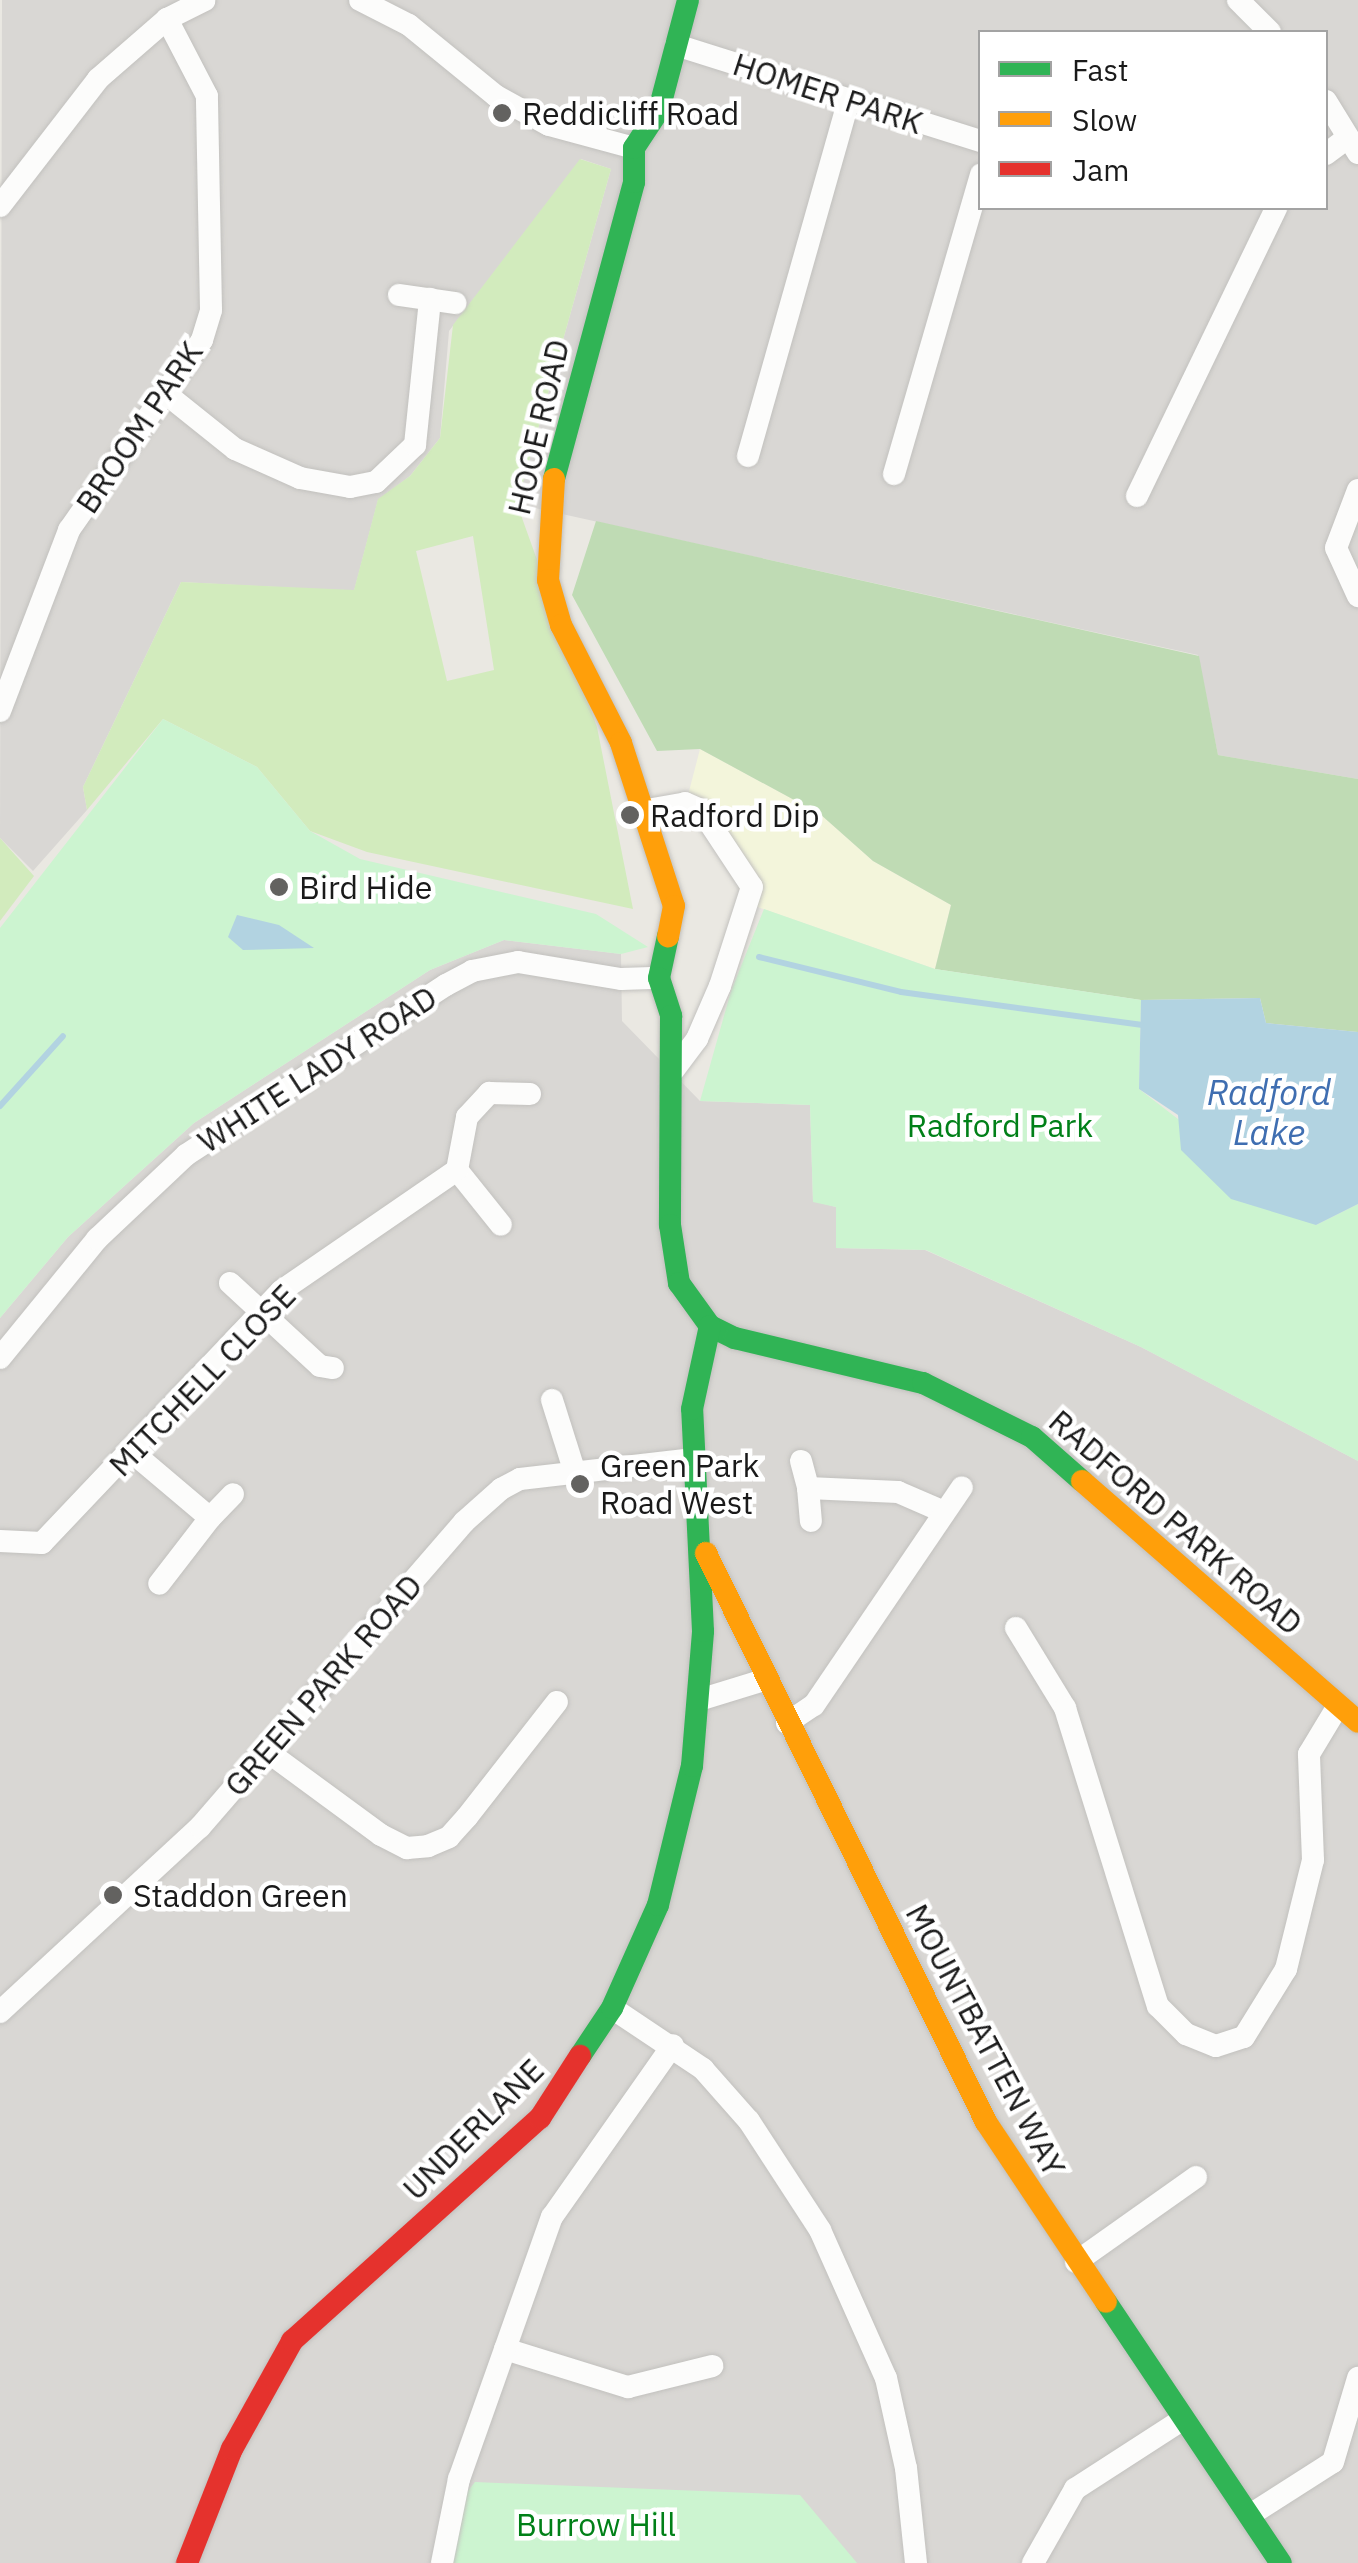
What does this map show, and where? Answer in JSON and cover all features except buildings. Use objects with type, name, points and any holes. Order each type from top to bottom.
[{"type":"street","points":[[0,206],[98,79],[167,19],[205,0]]},
{"type":"street","points":[[360,0],[409,25],[496,96],[549,125],[634,148]]},
{"type":"street","name":"HOOE ROAD","points":[[659,978],[674,906],[647,810],[561,625],[548,580],[546,536],[555,475],[634,182],[634,148],[657,116],[688,0]]},
{"type":"street","points":[[1238,0],[1268,30]]},
{"type":"street","name":"BROOM PARK","points":[[0,711],[69,530],[202,340],[211,310],[206,96],[167,19]]},
{"type":"street","name":"HOMER PARK","points":[[676,44],[978,141]]},
{"type":"street","points":[[748,456],[848,99]]},
{"type":"street","points":[[1328,104],[1353,145],[1328,153]]},
{"type":"street","points":[[894,474],[978,181]]},
{"type":"street","points":[[1137,496],[1275,210]]},
{"type":"street","points":[[399,295],[455,302]]},
{"type":"street","points":[[165,394],[235,449],[300,478],[350,487],[376,482],[415,445],[430,300]]},
{"type":"street","points":[[1358,490],[1336,548],[1358,596]]},
{"type":"street","points":[[647,810],[686,803],[701,810],[752,887],[720,986],[697,1039],[674,1069]]},
{"type":"street","name":"WHITE LADY ROAD","points":[[0,1358],[96,1239],[186,1155],[446,985],[508,963],[622,979],[659,978]]},
{"type":"street","points":[[659,978],[671,1016],[674,1069],[670,1224],[679,1283],[710,1326]]},
{"type":"street","points":[[501,1225],[457,1170],[467,1117],[488,1093],[530,1094]]},
{"type":"street","name":"MITCHELL CLOSE","points":[[0,1540],[42,1544],[282,1291],[457,1170]]},
{"type":"street","points":[[230,1283],[320,1366],[333,1368]]},
{"type":"street","name":"UNDERLANE","points":[[188,2563],[232,2449],[292,2341],[540,2118],[612,2008],[658,1905],[692,1766],[699,1700],[696,1370],[710,1326]]},
{"type":"street","name":"RADFORD PARK ROAD","points":[[710,1326],[786,1354],[923,1382],[1032,1438],[1358,1722]]},
{"type":"street","points":[[552,1400],[574,1474]]},
{"type":"street","points":[[132,1452],[210,1518]]},
{"type":"street","name":"GREEN PARK ROAD","points":[[0,2012],[200,1827],[464,1522],[520,1479],[694,1460]]},
{"type":"street","points":[[801,1461],[811,1521]]},
{"type":"street","points":[[787,1723],[814,1705],[962,1487]]},
{"type":"street","points":[[808,1488],[898,1492],[944,1512]]},
{"type":"street","points":[[160,1584],[210,1518],[234,1494]]},
{"type":"street","name":"MOUNTBATTEN WAY","points":[[700,1546],[712,1560],[764,1680],[986,2122],[1076,2262],[1281,2563]]},
{"type":"street","points":[[1016,1628],[1065,1708],[1158,2006],[1186,2034],[1216,2046],[1244,2037],[1286,1970],[1313,1860],[1309,1754],[1338,1706]]},
{"type":"street","points":[[699,1700],[764,1680]]},
{"type":"street","points":[[268,1752],[381,1835],[417,1847],[449,1836],[557,1702]]},
{"type":"street","points":[[534,1731],[554,1745]]},
{"type":"street","points":[[612,2008],[673,2045],[749,2121],[857,2301],[894,2414],[916,2563]]},
{"type":"street","points":[[442,2563],[459,2479],[552,2217],[673,2045]]},
{"type":"street","points":[[1076,2262],[1186,2184],[1190,2210]]},
{"type":"street","points":[[505,2349],[628,2387],[712,2366]]},
{"type":"street","points":[[1250,2515],[1332,2462],[1358,2378]]},
{"type":"street","points":[[1033,2563],[1075,2489],[1183,2420]]},
{"type":"shaded area","points":[[2,0],[1358,0],[1358,779],[1218,755],[1198,655],[517,504],[611,169],[581,159],[449,331],[440,438],[410,476],[378,500],[354,591],[181,582],[83,787],[87,810],[33,871],[0,838]]},
{"type":"shaded area","points":[[700,749],[820,814],[873,861],[951,905],[935,969],[746,903],[752,887],[686,803]]},
{"type":"shaded area","points":[[504,940],[621,954],[622,1021],[700,1101],[810,1105],[813,1201],[836,1207],[836,1248],[925,1250],[1141,1347],[1358,1461],[1358,2563],[0,2563],[0,1318],[68,1237],[194,1123],[430,970]]},
{"type":"green space","points":[[580,159],[611,169],[517,504],[597,727],[633,909],[367,852],[310,831],[257,767],[163,719],[87,810],[83,787],[181,582],[354,590],[378,499],[410,476],[440,438],[453,325]],"holes":[[[473,536],[494,670],[447,681],[416,551]]]},
{"type":"green space","points":[[596,521],[1199,656],[1218,755],[1358,779],[1358,1032],[1266,1023],[1260,998],[1141,1000],[935,969],[951,905],[873,861],[820,814],[700,749],[657,751],[572,595]]},
{"type":"green space","points":[[163,719],[257,767],[310,831],[360,859],[596,914],[648,947],[621,954],[504,940],[430,970],[194,1123],[68,1237],[0,1318],[0,928]]},
{"type":"green space","points":[[0,838],[34,876],[0,921]]},
{"type":"green space","name":"Radford Park","points":[[764,909],[935,969],[1141,1000],[1139,1089],[1316,1225],[1358,1204],[1358,1461],[1141,1347],[926,1250],[836,1248],[836,1207],[813,1202],[810,1105],[700,1101],[731,991]]},
{"type":"green space","name":"Burrow Hill","points":[[475,2482],[800,2495],[857,2563],[448,2563],[462,2498]]},
{"type":"water","points":[[237,915],[279,925],[314,948],[243,950],[228,937]]},
{"type":"water","name":"Radford Lake","points":[[1260,998],[1266,1023],[1358,1032],[1358,1204],[1316,1225],[1231,1199],[1181,1150],[1178,1115],[1139,1089],[1141,1000]]},
{"type":"waterway","points":[[759,957],[901,992],[1141,1025]]},
{"type":"waterway","points":[[0,1106],[63,1036]]},
{"type":"traffic: fast","points":[[554,479],[634,182],[634,148],[659,110],[688,0]]},
{"type":"traffic: fast","points":[[668,936],[659,978],[671,1016],[670,1225],[679,1283],[710,1326],[735,1338],[923,1383],[1032,1437],[1082,1481]]},
{"type":"traffic: fast","points":[[580,2056],[612,2008],[658,1905],[692,1766],[703,1631],[692,1409],[710,1326]]},
{"type":"traffic: fast","points":[[1106,2302],[1281,2563]]},
{"type":"traffic: slow","points":[[554,479],[548,580],[561,625],[621,743],[674,906],[668,936]]},
{"type":"traffic: slow","points":[[1082,1481],[1358,1722]]},
{"type":"traffic: slow","points":[[706,1553],[986,2122],[1106,2302]]},
{"type":"traffic: jam","points":[[187,2563],[232,2449],[292,2341],[540,2118],[580,2056]]},
{"type":"place","name":"Reddicliff Road","points":[[502,113]]},
{"type":"place","name":"Radford Dip","points":[[630,815]]},
{"type":"place","name":"Bird Hide","points":[[279,887]]},
{"type":"place","name":"Green Park Road West","points":[[580,1484]]},
{"type":"place","name":"Staddon Green","points":[[113,1895]]}]
